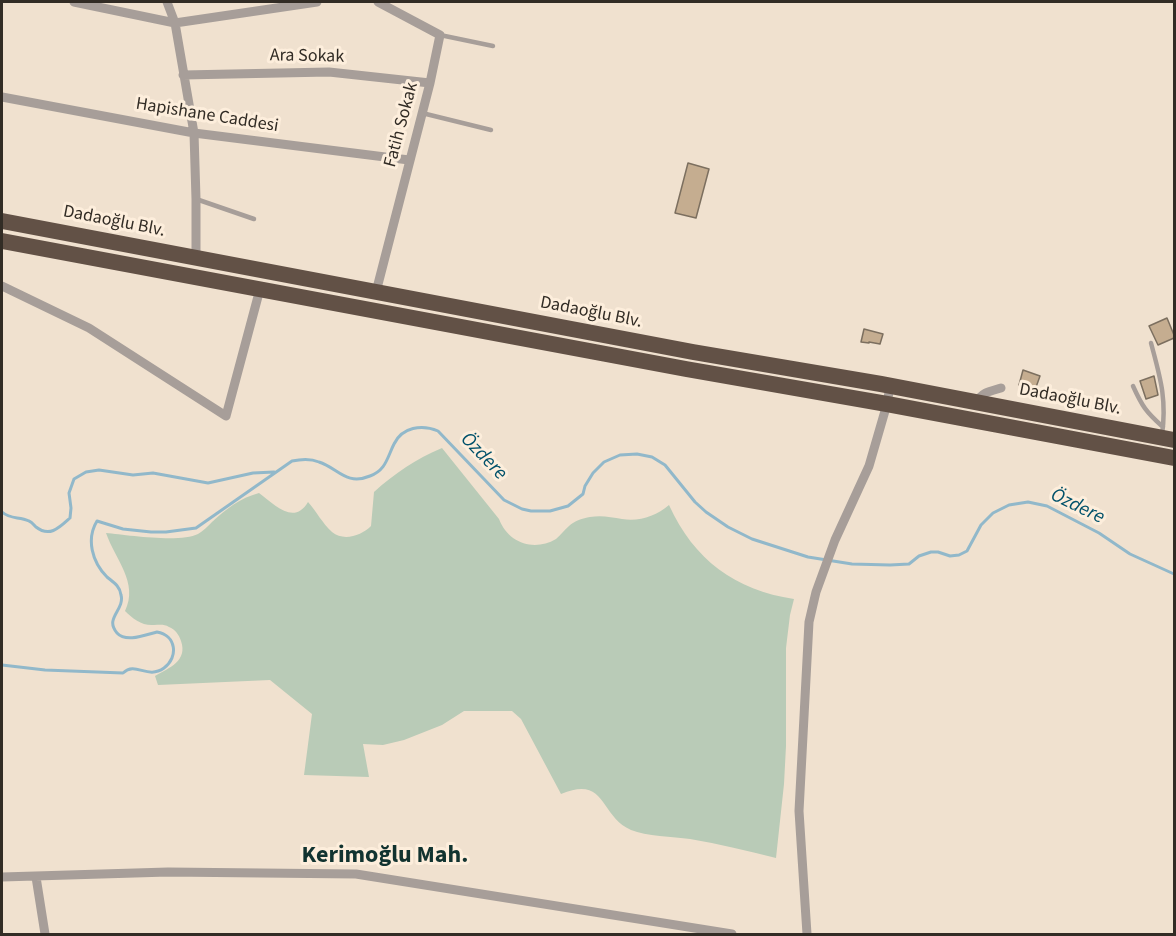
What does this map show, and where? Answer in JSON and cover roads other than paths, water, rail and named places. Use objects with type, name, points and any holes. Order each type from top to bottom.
[{"type":"highway","name":"Dadaoğlu Blv.","points":[[2,221],[693,352],[1166,435]]},
{"type":"highway","name":"Dadaoğlu Blv.","points":[[2,241],[1174,458]]},
{"type":"street","points":[[74,2],[175,23],[317,2]]},
{"type":"street","points":[[167,2],[175,23],[194,133],[196,258]]},
{"type":"street","points":[[378,2],[440,34]]},
{"type":"street","name":"Fatih Sokak","points":[[376,292],[430,83],[440,34]]},
{"type":"street","name":"Ara Sokak","points":[[183,75],[329,72],[430,83]]},
{"type":"street","name":"Hapishane Caddesi","points":[[2,97],[194,133],[409,160]]},
{"type":"street","points":[[2,286],[89,328],[226,416],[260,289]]},
{"type":"street","points":[[807,934],[798,811],[809,621],[816,592],[835,540],[869,466],[890,386]]},
{"type":"street","points":[[977,402],[984,393],[1001,388]]},
{"type":"street","points":[[2,877],[168,872],[357,874],[732,934]]},
{"type":"street","points":[[36,877],[45,934]]},
{"type":"lane","points":[[440,34],[493,46]]},
{"type":"lane","points":[[422,113],[491,130]]},
{"type":"lane","points":[[196,199],[254,219]]},
{"type":"lane","points":[[1151,343],[1164,396],[1166,435]]},
{"type":"lane","points":[[1133,386],[1142,405],[1166,435]]},
{"type":"waterway","name":"Özdere","points":[[2,665],[45,670],[123,673],[132,669],[152,672],[164,668],[173,653],[172,642],[168,637],[157,632],[125,637],[117,633],[114,628],[114,618],[120,605],[121,595],[118,587],[102,571],[94,557],[91,543],[97,521],[123,529],[151,532],[196,528],[292,461],[306,459],[316,461],[348,478],[362,479],[370,476],[383,467],[398,438],[413,428],[438,431],[504,500],[531,511],[550,511],[568,506],[583,494],[593,473],[604,462],[620,455],[637,454],[652,457],[665,465],[695,502],[728,527],[752,539],[808,557],[852,564],[890,565],[909,564],[919,556],[931,552],[950,556],[959,555],[967,551],[981,525],[993,513],[1009,505],[1028,502],[1047,506],[1099,533],[1130,554],[1174,574]]},
{"type":"waterway","points":[[2,512],[30,521],[46,532],[54,530],[70,518],[69,493],[74,479],[86,472],[99,470],[133,475],[153,473],[208,483],[253,473],[274,472]]},
{"type":"district","name":"Kerimoğlu Mah.","points":[[385,857]]}]
